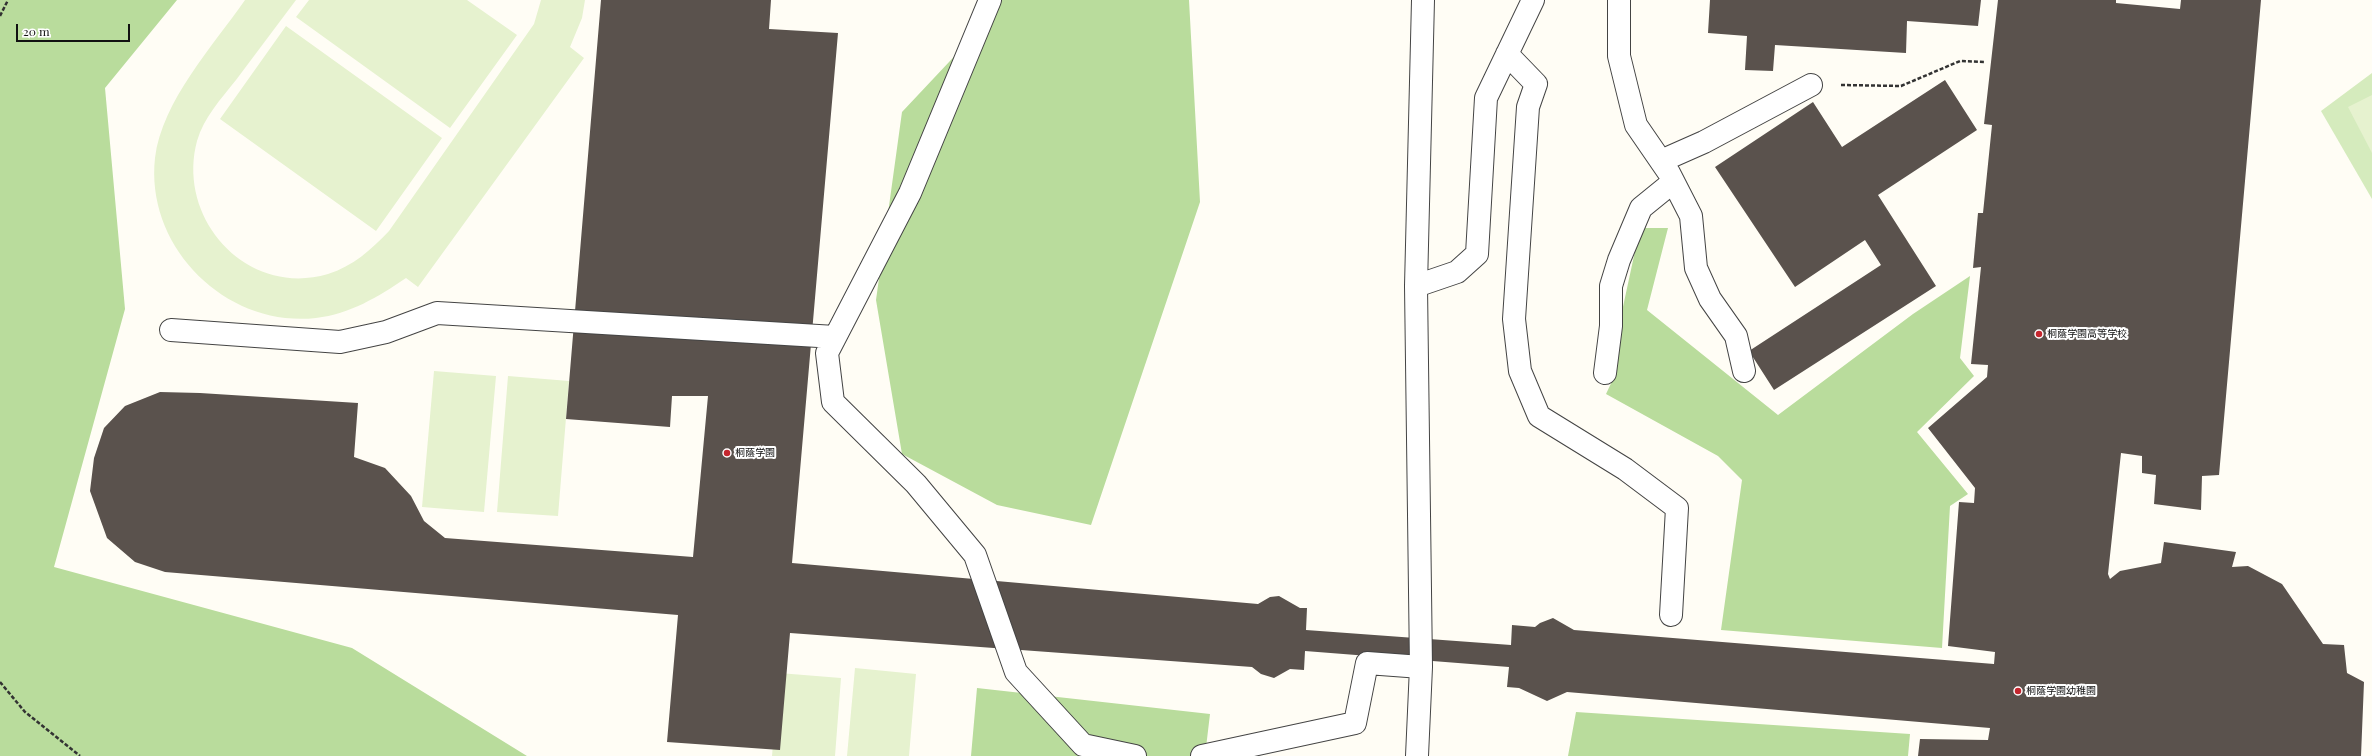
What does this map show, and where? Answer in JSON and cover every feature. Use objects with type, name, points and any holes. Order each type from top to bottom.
[{"type":"street","points":[[990,0],[910,193],[827,353],[833,402],[916,484],[975,555],[1016,672],[1083,745],[1135,756]]},
{"type":"street","points":[[1417,756],[1421,667],[1416,286],[1423,0]]},
{"type":"street","points":[[1416,286],[1457,272],[1477,254],[1486,98],[1533,0]]},
{"type":"street","points":[[1619,0],[1619,56],[1636,126],[1674,182],[1691,216],[1696,268],[1710,299],[1736,336],[1744,371]]},
{"type":"street","points":[[1507,54],[1536,84],[1528,107],[1514,319],[1520,371],[1540,416],[1625,469],[1677,508],[1671,615]]},
{"type":"street","points":[[1661,161],[1704,142],[1811,85]]},
{"type":"street","points":[[1605,373],[1611,326],[1611,286],[1619,260],[1641,208],[1674,182]]},
{"type":"street","points":[[171,330],[340,342],[386,332],[437,313],[835,337]]},
{"type":"street","points":[[1202,756],[1355,723],[1368,663],[1421,667]]},
{"type":"path","points":[[0,16],[8,0]]},
{"type":"path","points":[[1811,85],[1901,86],[1960,61],[1985,62]]},
{"type":"path","points":[[0,682],[25,712],[80,756]]},
{"type":"green space","points":[[0,0],[177,0],[105,88],[125,309],[54,567],[352,648],[527,756],[0,756]]},
{"type":"green space","points":[[245,0],[296,0],[208,116],[197,141],[193,170],[197,198],[208,224],[224,246],[245,263],[270,274],[298,278],[328,274],[337,271],[361,257],[389,231],[534,24],[541,0],[585,0],[582,18],[570,47],[584,58],[418,287],[406,278],[363,304],[340,313],[316,318],[283,318],[252,310],[223,296],[198,276],[178,251],[163,222],[155,191],[155,158],[160,137],[168,116],[178,95],[204,55]]},
{"type":"green space","points":[[309,0],[467,0],[517,35],[450,128],[296,17]]},
{"type":"green space","points":[[979,0],[1189,0],[1200,202],[1091,525],[997,505],[902,454],[876,300],[902,112],[981,28]]},
{"type":"green space","points":[[286,26],[442,138],[376,231],[220,119]]},
{"type":"green space","points":[[2372,73],[2372,199],[2321,111]]},
{"type":"green space","points":[[2372,95],[2372,153],[2348,107]]},
{"type":"green space","points":[[1640,228],[1668,228],[1647,310],[1778,415],[1913,314],[1970,276],[1960,358],[1974,376],[1917,432],[1968,494],[1950,506],[1942,648],[1721,630],[1742,480],[1718,456],[1606,394],[1615,375],[1621,316]]},
{"type":"green space","points":[[434,371],[496,376],[484,512],[422,507]]},
{"type":"green space","points":[[508,376],[569,381],[558,516],[497,512]]},
{"type":"green space","points":[[855,668],[916,674],[909,756],[847,756]]},
{"type":"green space","points":[[779,673],[841,678],[835,756],[772,756]]},
{"type":"green space","points":[[977,688],[1210,714],[1205,756],[971,756]]},
{"type":"green space","points":[[1576,712],[1910,734],[1908,756],[1568,756]]},
{"type":"building","points":[[601,0],[771,0],[769,29],[838,33],[792,563],[1258,604],[1270,597],[1279,596],[1300,608],[1307,608],[1306,630],[1511,645],[1512,625],[1535,627],[1540,623],[1553,618],[1574,630],[1994,664],[1995,652],[1948,646],[1959,502],[1974,503],[1975,488],[1928,428],[1987,377],[1988,365],[1971,364],[1981,267],[1973,268],[1978,213],[1983,213],[1992,125],[1984,124],[1998,0],[2116,0],[2116,3],[2180,9],[2181,0],[2261,0],[2219,475],[2202,476],[2201,510],[2154,504],[2156,475],[2142,473],[2142,456],[2121,453],[2108,574],[2110,579],[2120,571],[2161,563],[2164,542],[2236,552],[2232,567],[2248,566],[2282,584],[2323,644],[2344,645],[2347,673],[2364,682],[2361,756],[1918,756],[1920,739],[1988,740],[1990,728],[1567,692],[1547,701],[1519,688],[1507,687],[1509,667],[1305,651],[1304,670],[1290,669],[1274,678],[1261,674],[1252,667],[790,633],[780,750],[667,742],[678,615],[165,572],[135,562],[107,538],[90,491],[94,458],[104,428],[125,406],[160,392],[200,393],[358,403],[354,457],[385,468],[411,496],[424,521],[445,538],[693,557],[708,396],[672,396],[670,427],[566,419]]},
{"type":"building","points":[[1710,0],[1981,0],[1978,26],[1907,21],[1906,53],[1775,45],[1773,71],[1745,70],[1747,36],[1708,33]]},
{"type":"building","points":[[1945,80],[1977,130],[1878,195],[1936,286],[1774,390],[1749,351],[1881,265],[1865,240],[1795,287],[1715,167],[1813,102],[1842,147]]},
{"type":"place","name":"桐蔭学園高等学校","points":[[2039,334]]},
{"type":"place","name":"桐蔭学園","points":[[727,453]]},
{"type":"place","name":"桐蔭学園幼稚園","points":[[2018,691]]}]
